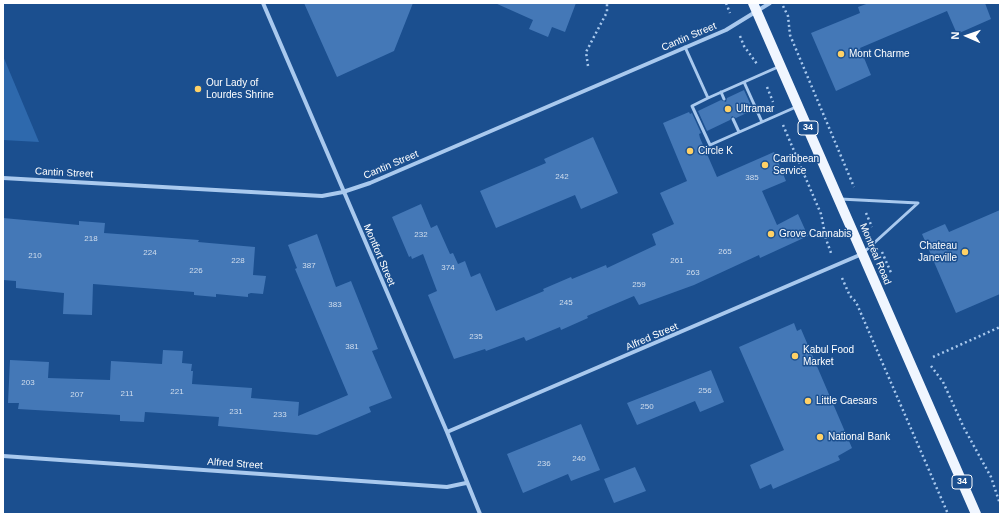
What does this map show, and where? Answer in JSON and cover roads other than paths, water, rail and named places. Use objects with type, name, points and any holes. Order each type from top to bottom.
[{"type":"main road","name":"Montréal Road","points":[[755,7],[976,514]]},
{"type":"street","name":"Montfort Street","points":[[263,3],[447,432],[480,514]]},
{"type":"street","name":"Cantin Street","points":[[3,178],[322,196],[344,192],[370,183],[726,30],[755,7],[770,3]]},
{"type":"street","name":"Alfred Street","points":[[447,432],[862,254]]},
{"type":"street","name":"Alfred Street","points":[[3,456],[448,487],[466,482]]},
{"type":"lane","points":[[685,47],[708,98]]},
{"type":"lane","points":[[780,66],[692,106],[710,146],[798,106]]},
{"type":"lane","points":[[744,82],[762,122]]},
{"type":"lane","points":[[721,92],[724,99]]},
{"type":"lane","points":[[733,119],[739,132]]},
{"type":"lane","points":[[838,198],[918,203],[862,254]]},
{"type":"place","name":"Mont Charme","points":[[841,54]]},
{"type":"place","name":"Our Lady of Lourdes Shrine","points":[[198,89]]},
{"type":"place","name":"Ultramar","points":[[728,109]]},
{"type":"place","name":"Circle K","points":[[690,151]]},
{"type":"place","name":"Caribbean Service","points":[[765,165]]},
{"type":"place","name":"Grove Cannabis","points":[[771,234]]},
{"type":"place","name":"Chateau Janeville","points":[[965,252]]},
{"type":"place","name":"Kabul Food Market","points":[[795,356]]},
{"type":"place","name":"Little Caesars","points":[[808,401]]},
{"type":"place","name":"National Bank","points":[[820,437]]}]
